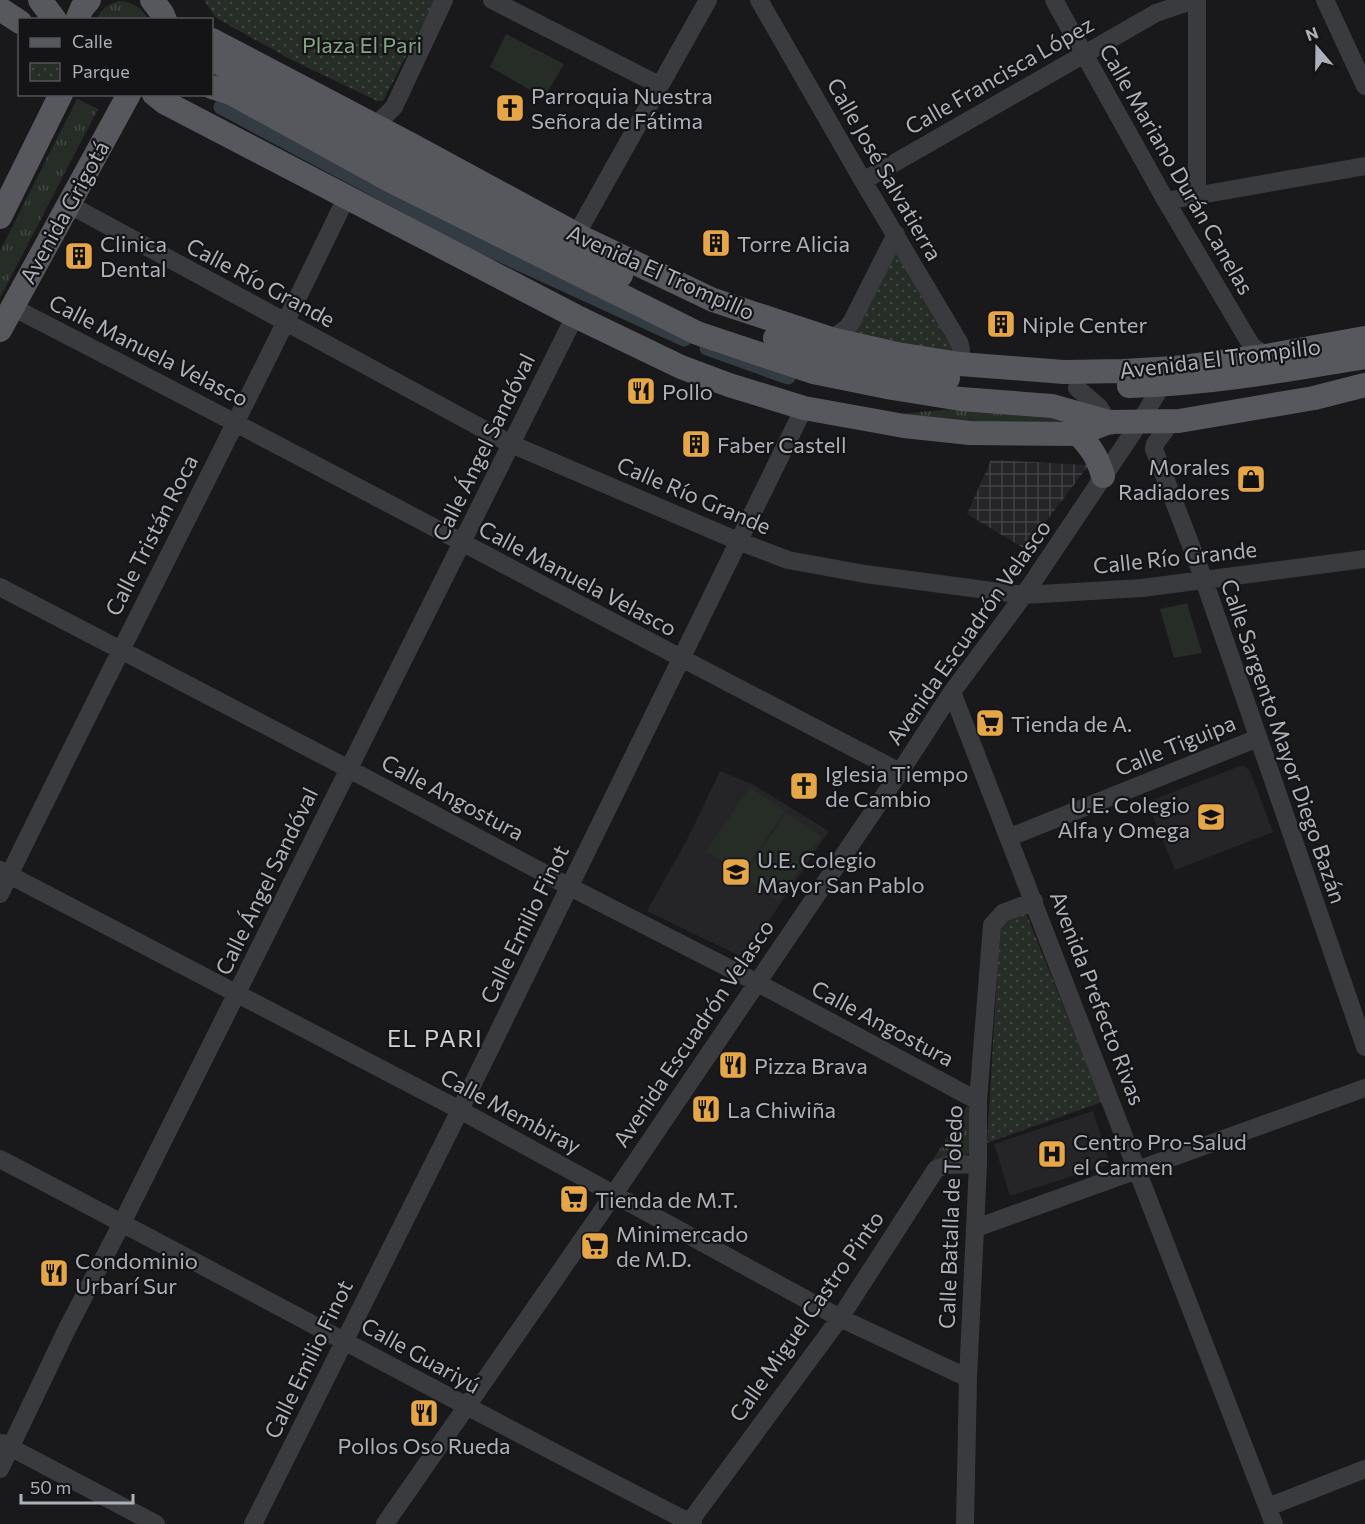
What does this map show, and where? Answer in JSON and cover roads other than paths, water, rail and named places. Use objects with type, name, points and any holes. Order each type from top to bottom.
[{"type":"main road","points":[[40,0],[54,18]]},
{"type":"main road","points":[[78,18],[89,0]]},
{"type":"main road","points":[[0,9],[18,21]]},
{"type":"main road","name":"Avenida El Trompillo","points":[[213,41],[576,235],[714,300],[763,318],[825,346],[898,372],[1011,384],[1077,388],[1162,386],[1267,374],[1365,357]]},
{"type":"main road","name":"Avenida El Trompillo","points":[[213,60],[399,164],[547,239],[706,315],[825,346],[960,364],[1064,372],[1175,368],[1266,356],[1365,338]]},
{"type":"main road","name":"Avenida El Trompillo","points":[[213,87],[231,93],[391,181],[697,333],[813,372],[961,399],[1052,406],[1108,422],[1172,421],[1314,398],[1365,385]]},
{"type":"main road","points":[[0,217],[61,96]]},
{"type":"main road","name":"Avenida Grigotá","points":[[0,330],[128,96]]},
{"type":"main road","name":"Avenida El Trompillo","points":[[156,96],[346,198],[575,316],[681,367],[729,385],[804,408],[904,426],[970,433],[1078,434],[1108,422]]},
{"type":"main road","points":[[508,197],[547,239]]},
{"type":"main road","points":[[853,417],[961,399]]},
{"type":"main road","points":[[1078,434],[1090,446],[1103,476]]},
{"type":"street","points":[[371,124],[381,120],[394,107],[444,0]]},
{"type":"street","points":[[492,0],[659,85]]},
{"type":"street","points":[[576,235],[708,0]]},
{"type":"street","name":"Calle José Salvatierra","points":[[759,0],[959,342],[960,364]]},
{"type":"street","name":"Calle Mariano Durán Canelas","points":[[1054,0],[1166,201],[1252,346],[1266,356]]},
{"type":"street","points":[[1196,0],[1197,194]]},
{"type":"street","name":"Calle Francisca López","points":[[863,181],[1156,13],[1196,0]]},
{"type":"street","points":[[1325,0],[1365,86]]},
{"type":"street","points":[[1166,201],[1365,166]]},
{"type":"street","name":"Calle Tristán Roca","points":[[0,894],[5,872],[236,422],[346,198]]},
{"type":"street","name":"Calle Río Grande","points":[[68,204],[511,444],[788,560],[866,574],[1024,594],[1142,588],[1365,560]]},
{"type":"street","points":[[825,346],[852,321],[896,234]]},
{"type":"street","name":"Calle Manuela Velasco","points":[[12,307],[236,422],[682,660],[900,772]]},
{"type":"street","name":"Calle Ángel Sandóval","points":[[0,1469],[5,1445],[122,1223],[575,316]]},
{"type":"street","name":"Avenida Escuadrón Velasco","points":[[385,1524],[614,1194],[952,692],[1024,594],[1162,386]]},
{"type":"street","points":[[1077,388],[1093,401],[1108,422],[1121,450]]},
{"type":"street","name":"Calle Emilio Finot","points":[[253,1524],[460,1110],[804,408]]},
{"type":"street","name":"Calle Sargento Mayor Diego Bazán","points":[[1172,421],[1155,444],[1154,449],[1203,580],[1363,1035]]},
{"type":"street","name":"Calle Angostura","points":[[0,587],[568,886],[756,982],[978,1101]]},
{"type":"street","name":"Avenida Prefecto Rivas","points":[[952,692],[1271,1516]]},
{"type":"street","name":"Calle Tiguipa","points":[[1010,837],[1258,738]]},
{"type":"street","name":"Calle Membiray","points":[[5,872],[460,1110],[840,1318],[968,1378]]},
{"type":"street","name":"Calle Batalla de Toledo","points":[[965,1524],[968,1378],[978,1164],[978,1101],[992,925],[1003,913],[1034,901]]},
{"type":"street","points":[[976,1228],[1365,1088]]},
{"type":"street","name":"Calle Guariyú","points":[[0,1159],[344,1340],[466,1407],[690,1523]]},
{"type":"street","name":"Calle Miguel Castro Pinto","points":[[690,1523],[840,1318],[936,1169],[947,1165],[978,1164]]},
{"type":"street","points":[[5,1445],[156,1524]]},
{"type":"street","points":[[1271,1516],[1365,1469]]},
{"type":"waterway","points":[[221,107],[475,243],[684,339]]},
{"type":"waterway","points":[[707,348],[788,377]]},
{"type":"place","name":"Parroquia Nuestra Señora de Fátima","points":[[510,108]]},
{"type":"place","name":"Torre Alicia","points":[[716,243]]},
{"type":"place","name":"Clinica Dental","points":[[79,256]]},
{"type":"place","name":"Niple Center","points":[[1001,324]]},
{"type":"place","name":"Pollo","points":[[641,391]]},
{"type":"place","name":"Faber Castell","points":[[696,444]]},
{"type":"place","name":"Morales Radiadores","points":[[1251,479]]},
{"type":"place","name":"Tienda de A.","points":[[990,723]]},
{"type":"place","name":"Iglesia Tiempo de Cambio","points":[[804,786]]},
{"type":"place","name":"U.E. Colegio Alfa y Omega","points":[[1211,817]]},
{"type":"place","name":"U.E. Colegio Mayor San Pablo","points":[[736,872]]},
{"type":"place","name":"Pizza Brava","points":[[733,1065]]},
{"type":"place","name":"La Chiwiña","points":[[706,1109]]},
{"type":"place","name":"Centro Pro-Salud el Carmen","points":[[1052,1154]]},
{"type":"place","name":"Tienda de M.T.","points":[[574,1199]]},
{"type":"place","name":"Minimercado de M.D.","points":[[595,1246]]},
{"type":"place","name":"Condominio Urbarí Sur","points":[[54,1273]]},
{"type":"place","name":"Pollos Oso Rueda","points":[[424,1413]]},
{"type":"district","name":"EL PARI","points":[[435,1037]]},
{"type":"park label","name":"Plaza El Pari","points":[[362,44]]}]
